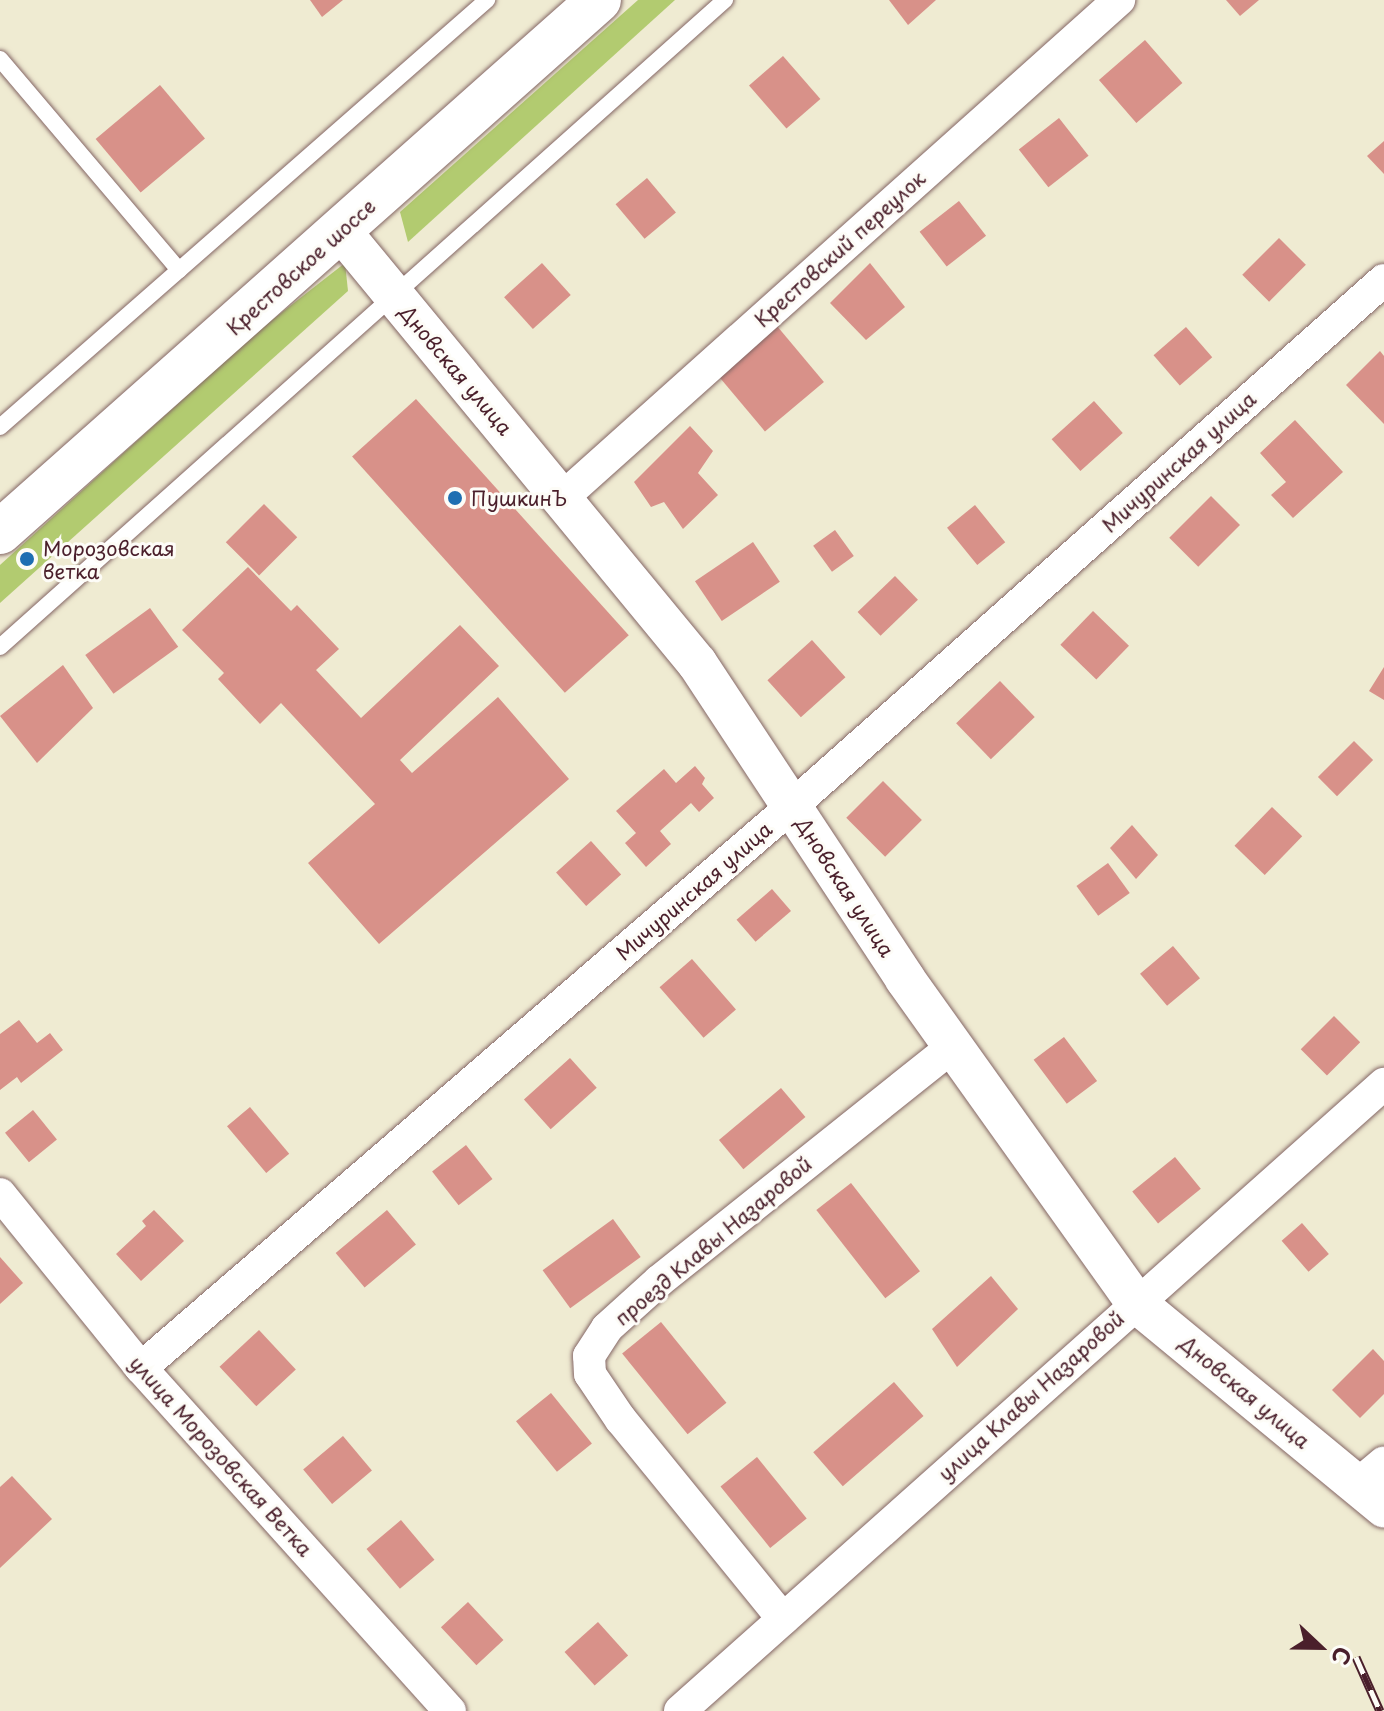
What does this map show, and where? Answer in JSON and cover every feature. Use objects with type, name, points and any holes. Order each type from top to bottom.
[{"type":"main road","name":"Крестовское шоссе","points":[[0,532],[599,0]]},
{"type":"street","name":"Крестовский переулок","points":[[561,499],[1119,0]]},
{"type":"street","name":"Дновская улица","points":[[341,231],[697,663],[953,1046],[1135,1302],[1375,1484]]},
{"type":"street","name":"Мичуринская улица","points":[[141,1368],[792,806],[1384,280]]},
{"type":"street","name":"проезд Клавы Назаровой","points":[[783,1619],[621,1420],[590,1374],[589,1356],[607,1328],[659,1281],[953,1046]]},
{"type":"street","name":"улица Клавы Назаровой","points":[[680,1711],[1135,1302],[1384,1084]]},
{"type":"street","name":"улица Морозовская Ветка","points":[[0,1194],[141,1368],[450,1711]]},
{"type":"lane","points":[[0,427],[487,0]]},
{"type":"lane","points":[[0,647],[725,0]]},
{"type":"lane","points":[[0,59],[179,270]]},
{"type":"green space","points":[[638,0],[675,0],[408,242],[400,212]]},
{"type":"green space","points":[[345,263],[348,291],[0,603],[0,565],[258,331]]},
{"type":"building","points":[[310,0],[343,0],[322,17]]},
{"type":"building","points":[[889,0],[936,0],[908,25]]},
{"type":"building","points":[[1226,0],[1259,0],[1240,16]]},
{"type":"building","points":[[1145,40],[1182,83],[1136,123],[1099,80]]},
{"type":"building","points":[[783,56],[820,99],[786,129],[749,86]]},
{"type":"building","points":[[160,85],[205,139],[141,193],[96,139]]},
{"type":"building","points":[[1059,118],[1089,156],[1048,187],[1019,149]]},
{"type":"building","points":[[1384,141],[1384,174],[1367,156]]},
{"type":"building","points":[[647,178],[676,212],[645,239],[616,204]]},
{"type":"building","points":[[959,201],[986,236],[947,266],[920,232]]},
{"type":"building","points":[[1279,238],[1306,265],[1269,302],[1242,275]]},
{"type":"building","points":[[542,263],[571,295],[533,329],[504,297]]},
{"type":"building","points":[[870,263],[905,307],[866,340],[830,303]]},
{"type":"building","points":[[777,326],[824,382],[765,431],[718,375]]},
{"type":"building","points":[[1186,327],[1212,357],[1180,385],[1154,355]]},
{"type":"building","points":[[1380,351],[1384,356],[1384,424],[1346,385]]},
{"type":"building","points":[[416,399],[629,635],[565,693],[352,457]]},
{"type":"building","points":[[1094,401],[1123,433],[1080,471],[1052,439]]},
{"type":"building","points":[[1295,420],[1343,472],[1293,518],[1271,495],[1286,482],[1260,453]]},
{"type":"building","points":[[690,426],[713,451],[698,473],[718,495],[683,529],[664,502],[651,507],[634,482]]},
{"type":"building","points":[[1211,496],[1240,525],[1198,567],[1169,538]]},
{"type":"building","points":[[264,504],[297,537],[259,575],[226,542]]},
{"type":"building","points":[[975,505],[1005,542],[977,565],[947,528]]},
{"type":"building","points":[[835,530],[854,556],[832,572],[813,546]]},
{"type":"building","points":[[753,542],[780,582],[722,621],[695,581]]},
{"type":"building","points":[[248,567],[291,611],[297,605],[339,649],[316,670],[361,718],[460,625],[499,666],[400,760],[412,773],[498,697],[569,779],[379,944],[308,863],[375,804],[281,703],[260,724],[218,679],[224,673],[182,630]]},
{"type":"building","points":[[895,576],[918,600],[881,636],[858,612]]},
{"type":"building","points":[[150,608],[178,647],[113,694],[85,655]]},
{"type":"building","points":[[1093,611],[1129,646],[1096,680],[1060,645]]},
{"type":"building","points":[[812,640],[845,677],[801,717],[767,680]]},
{"type":"building","points":[[63,665],[93,708],[37,763],[0,716]]},
{"type":"building","points":[[1384,667],[1384,700],[1369,691]]},
{"type":"building","points":[[1000,681],[1035,717],[991,759],[956,723]]},
{"type":"building","points":[[1354,741],[1373,760],[1337,796],[1318,777]]},
{"type":"building","points":[[695,766],[705,778],[702,784],[714,798],[699,812],[691,803],[660,831],[671,844],[646,867],[625,843],[636,833],[616,811],[664,769],[676,783]]},
{"type":"building","points":[[883,781],[922,820],[885,857],[846,818]]},
{"type":"building","points":[[1272,807],[1302,836],[1265,875],[1234,846]]},
{"type":"building","points":[[1132,825],[1158,855],[1136,879],[1110,848]]},
{"type":"building","points":[[591,841],[621,874],[586,906],[556,872]]},
{"type":"building","points":[[1108,863],[1130,893],[1098,916],[1076,886]]},
{"type":"building","points":[[772,889],[791,911],[756,942],[737,920]]},
{"type":"building","points":[[1173,946],[1200,978],[1167,1006],[1140,974]]},
{"type":"building","points":[[692,959],[736,1010],[704,1038],[660,987]]},
{"type":"building","points":[[1334,1016],[1360,1042],[1327,1075],[1301,1049]]},
{"type":"building","points":[[19,1020],[37,1043],[50,1033],[63,1050],[21,1083],[17,1077],[0,1090],[0,1034]]},
{"type":"building","points":[[1064,1037],[1097,1081],[1067,1104],[1034,1060]]},
{"type":"building","points":[[570,1058],[597,1088],[551,1129],[524,1099]]},
{"type":"building","points":[[781,1088],[805,1117],[743,1169],[719,1140]]},
{"type":"building","points":[[250,1107],[289,1154],[266,1173],[227,1126]]},
{"type":"building","points":[[33,1110],[57,1140],[29,1162],[5,1133]]},
{"type":"building","points":[[466,1145],[492,1179],[459,1205],[432,1171]]},
{"type":"building","points":[[1175,1157],[1201,1189],[1158,1223],[1132,1192]]},
{"type":"building","points":[[851,1183],[920,1271],[885,1298],[816,1210]]},
{"type":"building","points":[[154,1210],[184,1241],[141,1281],[116,1254],[146,1226],[142,1221]]},
{"type":"building","points":[[387,1210],[416,1244],[365,1288],[336,1253]]},
{"type":"building","points":[[613,1219],[641,1257],[570,1308],[543,1270]]},
{"type":"building","points":[[1302,1223],[1329,1254],[1309,1272],[1282,1241]]},
{"type":"building","points":[[0,1257],[23,1283],[0,1304]]},
{"type":"building","points":[[991,1276],[1018,1309],[957,1367],[932,1329]]},
{"type":"building","points":[[661,1322],[726,1403],[688,1434],[622,1353]]},
{"type":"building","points":[[259,1330],[296,1369],[256,1406],[220,1367]]},
{"type":"building","points":[[1373,1349],[1384,1361],[1384,1394],[1360,1418],[1332,1390]]},
{"type":"building","points":[[894,1382],[924,1416],[843,1486],[813,1452]]},
{"type":"building","points":[[551,1393],[592,1444],[557,1472],[516,1421]]},
{"type":"building","points":[[343,1436],[372,1470],[332,1504],[303,1469]]},
{"type":"building","points":[[757,1457],[807,1518],[770,1548],[720,1487]]},
{"type":"building","points":[[12,1476],[52,1519],[0,1568],[0,1487]]},
{"type":"building","points":[[401,1520],[434,1560],[400,1589],[367,1549]]},
{"type":"building","points":[[468,1602],[503,1640],[476,1665],[441,1627]]},
{"type":"building","points":[[598,1622],[628,1655],[595,1686],[565,1652]]},
{"type":"railway","points":[[1356,1657],[1380,1711]]},
{"type":"place","name":"ПушкинЪ","points":[[455,498]]},
{"type":"place","name":"Морозовская ветка","points":[[27,559]]}]
